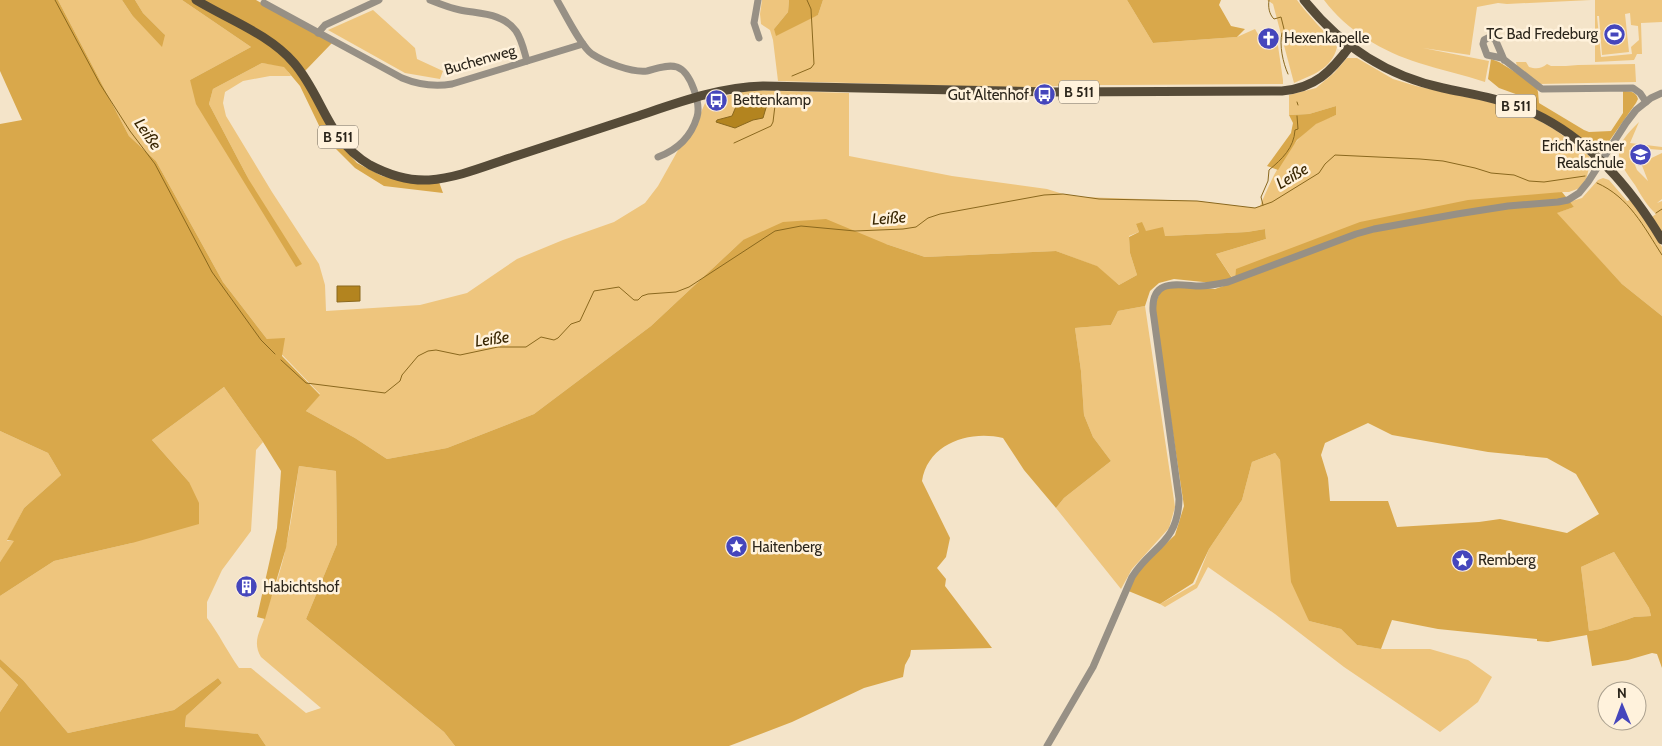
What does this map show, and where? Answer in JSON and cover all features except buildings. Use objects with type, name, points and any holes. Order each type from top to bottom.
[{"type":"main road","name":"B 511","points":[[196,0],[259,35],[286,55],[306,78],[332,128],[342,142],[355,154],[377,168],[412,179],[427,180],[454,176],[696,97],[733,88],[763,86],[1051,92],[1289,90],[1306,86],[1324,75],[1350,46],[1387,68],[1419,82],[1500,100],[1526,110],[1566,132],[1603,161],[1641,207],[1662,240]]},
{"type":"main road","points":[[1304,0],[1325,24],[1350,46]]},
{"type":"street","points":[[318,32],[325,25],[379,0]]},
{"type":"street","points":[[430,0],[457,9],[492,15],[505,21],[520,38],[527,60]]},
{"type":"street","points":[[557,0],[588,51],[602,60],[636,70],[647,71],[670,66],[678,68],[686,75],[696,97],[698,112],[690,133],[674,148],[658,157]]},
{"type":"street","points":[[758,0],[754,22],[759,38]]},
{"type":"street","name":"Buchenweg","points":[[264,3],[402,78],[426,85],[452,84],[583,44]]},
{"type":"street","points":[[1504,60],[1542,89],[1633,88],[1637,90],[1646,102]]},
{"type":"street","points":[[1047,746],[1093,668],[1135,572],[1170,536],[1176,522],[1179,499],[1153,311],[1154,298],[1158,291],[1171,285],[1208,285],[1228,282],[1356,234],[1396,224],[1508,206],[1562,202],[1579,194],[1636,110],[1662,92]]},
{"type":"shaded area","points":[[0,0],[58,0],[129,136],[156,161],[223,282],[267,339],[285,338],[282,356],[320,395],[306,411],[355,438],[387,459],[447,448],[534,414],[651,326],[743,240],[783,222],[826,219],[886,244],[925,257],[1056,251],[1097,266],[1119,285],[1137,275],[1130,253],[1129,237],[1139,232],[1136,224],[1142,222],[1146,231],[1163,227],[1165,236],[1247,232],[1265,229],[1266,239],[1216,254],[1232,278],[1213,283],[1174,279],[1159,283],[1150,291],[1145,306],[1118,311],[1111,325],[1075,328],[1081,371],[1084,415],[1093,437],[1111,461],[1064,498],[1056,508],[1024,470],[1003,438],[977,436],[964,438],[952,442],[933,457],[926,468],[922,481],[950,538],[946,557],[937,568],[946,579],[945,586],[992,648],[911,650],[903,677],[864,688],[792,722],[729,746],[455,746],[444,732],[306,619],[337,544],[336,471],[299,466],[286,548],[265,619],[257,617],[277,528],[281,471],[224,387],[152,440],[189,482],[199,503],[199,524],[132,543],[54,561],[0,596],[0,562],[14,541],[7,540],[24,508],[61,475],[48,453],[0,431],[0,124],[22,120],[0,71]]},
{"type":"shaded area","points":[[58,0],[122,0],[132,15],[165,35],[143,13],[135,0],[182,0],[251,47],[190,80],[249,180],[209,104],[213,89],[262,63],[284,66],[291,76],[270,76],[243,81],[225,92],[223,103],[226,116],[319,264],[325,285],[326,311],[420,305],[467,293],[517,259],[614,222],[645,203],[658,186],[691,127],[694,128],[706,101],[749,90],[849,93],[849,156],[952,176],[1047,189],[1082,197],[1197,201],[1255,208],[1260,206],[1282,162],[1296,142],[1314,125],[1336,115],[1336,106],[1309,114],[1289,115],[1289,95],[1316,88],[1334,73],[1347,58],[1357,58],[1393,79],[1416,86],[1499,104],[1526,113],[1557,131],[1589,156],[1590,164],[1586,180],[1580,188],[1569,192],[1562,192],[1235,282],[1216,254],[1266,239],[1265,229],[1247,232],[1165,236],[1146,231],[1136,224],[1139,232],[1129,236],[1130,253],[1137,275],[1119,285],[1096,266],[1056,251],[925,257],[886,244],[743,240],[651,326],[534,414],[447,448],[387,459],[355,438],[306,411],[320,394],[267,339],[223,282],[156,161],[129,136]]},
{"type":"shaded area","points":[[122,0],[135,0],[143,13],[165,35],[162,47],[132,15]]},
{"type":"shaded area","points":[[182,0],[256,0],[332,43],[304,72],[331,135],[357,163],[382,176],[416,183],[439,182],[443,193],[384,186],[355,168],[325,138],[300,86],[284,67],[262,63],[213,89],[209,104],[249,180],[302,264],[296,267],[196,104],[190,80],[251,47]]},
{"type":"shaded area","points":[[762,0],[789,0],[788,12],[774,29],[818,15],[823,0],[1127,0],[1153,43],[1237,37],[1255,29],[1259,36],[1261,35],[1268,43],[1277,39],[1283,84],[1066,85],[1037,88],[778,81],[773,40],[770,30],[761,24]]},
{"type":"shaded area","points":[[789,0],[823,0],[818,15],[776,36],[774,29],[788,12]]},
{"type":"shaded area","points":[[1127,0],[1221,0],[1219,5],[1231,26],[1245,29],[1237,37],[1153,43]]},
{"type":"shaded area","points":[[1267,0],[1297,0],[1337,47],[1331,61],[1326,66],[1294,83],[1273,4]]},
{"type":"shaded area","points":[[1324,0],[1591,0],[1498,3],[1477,7],[1470,55],[1423,48],[1489,61],[1485,82],[1419,63],[1392,53],[1354,30]]},
{"type":"shaded area","points":[[1595,0],[1662,0],[1662,22],[1641,23],[1642,54],[1637,54],[1634,60],[1595,62]],"holes":[[[1630,13],[1631,25],[1638,26],[1639,40],[1631,47],[1632,54],[1601,57],[1597,16],[1599,16],[1602,55],[1629,52],[1625,14]]]},
{"type":"shaded area","points":[[373,10],[415,48],[417,59],[443,71],[440,79],[405,73],[328,30]]},
{"type":"shaded area","points":[[1491,59],[1536,85],[1539,103],[1589,132],[1611,131],[1623,113],[1623,91],[1634,93],[1638,99],[1605,147],[1594,146],[1537,110],[1532,100],[1499,88],[1488,79]]},
{"type":"shaded area","points":[[1516,62],[1526,62],[1529,67],[1536,68],[1547,64],[1551,66],[1566,66],[1635,64],[1636,82],[1539,84],[1517,66]]},
{"type":"shaded area","points":[[750,95],[767,97],[768,101],[763,118],[735,128],[716,122],[717,120],[732,116],[740,97]]},
{"type":"shaded area","points":[[1336,106],[1336,115],[1316,124],[1297,140],[1278,170],[1267,166],[1291,133],[1293,123],[1289,115],[1309,114]]},
{"type":"shaded area","points":[[1639,122],[1630,143],[1662,147],[1662,150],[1636,148],[1629,150],[1637,170],[1648,181],[1641,163],[1662,153],[1662,199],[1657,203],[1662,201],[1662,234],[1652,217],[1656,214],[1644,200],[1620,159],[1620,146]]},
{"type":"shaded area","points":[[1603,178],[1609,180],[1627,201],[1630,200],[1662,247],[1662,316],[1622,284],[1556,213],[1574,207],[1569,202],[1582,198],[1598,180]]},
{"type":"shaded area","points":[[1562,192],[1574,207],[1557,213],[1622,284],[1662,316],[1662,668],[1657,654],[1652,653],[1628,660],[1592,666],[1587,635],[1548,642],[1537,641],[1537,639],[1438,629],[1392,620],[1381,649],[1357,645],[1341,629],[1309,621],[1291,582],[1280,460],[1275,453],[1252,462],[1242,500],[1209,549],[1193,583],[1160,604],[1126,590],[1139,569],[1175,535],[1184,506],[1154,309],[1160,291],[1170,287],[1215,289],[1235,282],[1236,269],[1360,222],[1468,200]],"holes":[[[1368,423],[1392,435],[1488,452],[1547,458],[1576,474],[1599,514],[1567,533],[1500,519],[1397,527],[1388,501],[1330,501],[1328,478],[1321,455],[1325,443]],[[1614,552],[1649,608],[1651,616],[1634,617],[1589,631],[1581,567]]]},
{"type":"shaded area","points":[[337,286],[360,286],[360,301],[337,302]]},
{"type":"shaded area","points":[[1145,306],[1175,507],[1169,528],[1132,569],[1121,589],[1056,508],[1064,498],[1111,461],[1093,437],[1084,415],[1081,371],[1075,328],[1111,325],[1118,311]]},
{"type":"shaded area","points":[[224,387],[263,442],[256,450],[251,531],[222,570],[207,602],[207,618],[235,662],[239,668],[251,668],[306,713],[321,708],[261,657],[258,651],[257,640],[284,555],[299,466],[336,471],[337,544],[306,619],[444,732],[455,746],[266,746],[258,734],[185,728],[186,716],[222,683],[218,678],[174,710],[68,733],[23,680],[0,659],[0,596],[54,561],[132,543],[189,482],[152,440]]},
{"type":"shaded area","points":[[0,431],[48,453],[61,475],[24,508],[7,541],[15,541],[0,562]]},
{"type":"shaded area","points":[[1275,453],[1280,460],[1309,621],[1341,629],[1357,645],[1381,649],[1430,649],[1468,660],[1492,677],[1478,702],[1440,732],[1344,667],[1275,614],[1208,567],[1197,588],[1165,607],[1160,604],[1195,584],[1209,549],[1242,500],[1252,462]]},
{"type":"shaded area","points":[[1614,552],[1649,608],[1651,616],[1634,617],[1589,631],[1581,567]]},
{"type":"shaded area","points":[[0,659],[23,680],[68,733],[174,710],[218,678],[222,683],[186,716],[185,727],[258,734],[266,746],[0,746],[0,712],[18,685],[0,667]]},
{"type":"shaded area","points":[[0,667],[18,685],[0,712]]},
{"type":"waterway","name":"Leiße","points":[[55,0],[100,84],[130,131],[155,164],[212,272],[261,340],[275,354]]},
{"type":"waterway","points":[[792,76],[811,68],[814,64],[811,9],[807,0]]},
{"type":"waterway","points":[[1269,0],[1271,15],[1274,19],[1281,17],[1284,29]]},
{"type":"waterway","points":[[1282,33],[1282,54],[1288,74]]},
{"type":"waterway","points":[[734,143],[771,126],[776,97],[787,95]]},
{"type":"waterway","points":[[1263,205],[1261,197],[1268,181],[1269,170],[1290,148],[1295,130],[1298,129],[1297,116]]},
{"type":"waterway","name":"Leiße","points":[[281,360],[306,383],[385,393],[400,381],[402,375],[418,356],[428,351],[436,350],[460,355],[498,347],[526,347],[541,337],[554,340],[571,324],[580,321],[594,291],[619,287],[634,300],[638,300],[648,294],[676,292],[689,287],[775,231],[801,226],[855,231],[903,229],[916,227],[928,218],[940,214],[1044,195],[1063,194],[1099,199],[1197,201],[1255,208],[1272,202],[1319,173],[1335,155],[1443,161],[1491,173],[1514,175],[1529,181],[1544,182],[1585,176]]},
{"type":"waterway","name":"Leiße","points":[[1597,183],[1618,196],[1627,205],[1662,255]]},
{"type":"waterway","points":[[1656,213],[1662,209]]},
{"type":"place","name":"TC Bad Fredeburg","points":[[1614,34]]},
{"type":"place","name":"Hexenkapelle","points":[[1268,38]]},
{"type":"place","name":"Gut Altenhof","points":[[1045,95]]},
{"type":"place","name":"Bettenkamp","points":[[717,100]]},
{"type":"place","name":"Erich Kästner Realschule","points":[[1640,155]]},
{"type":"place","name":"Haitenberg","points":[[736,547]]},
{"type":"place","name":"Remberg","points":[[1462,560]]},
{"type":"place","name":"Habichtshof","points":[[247,587]]}]
